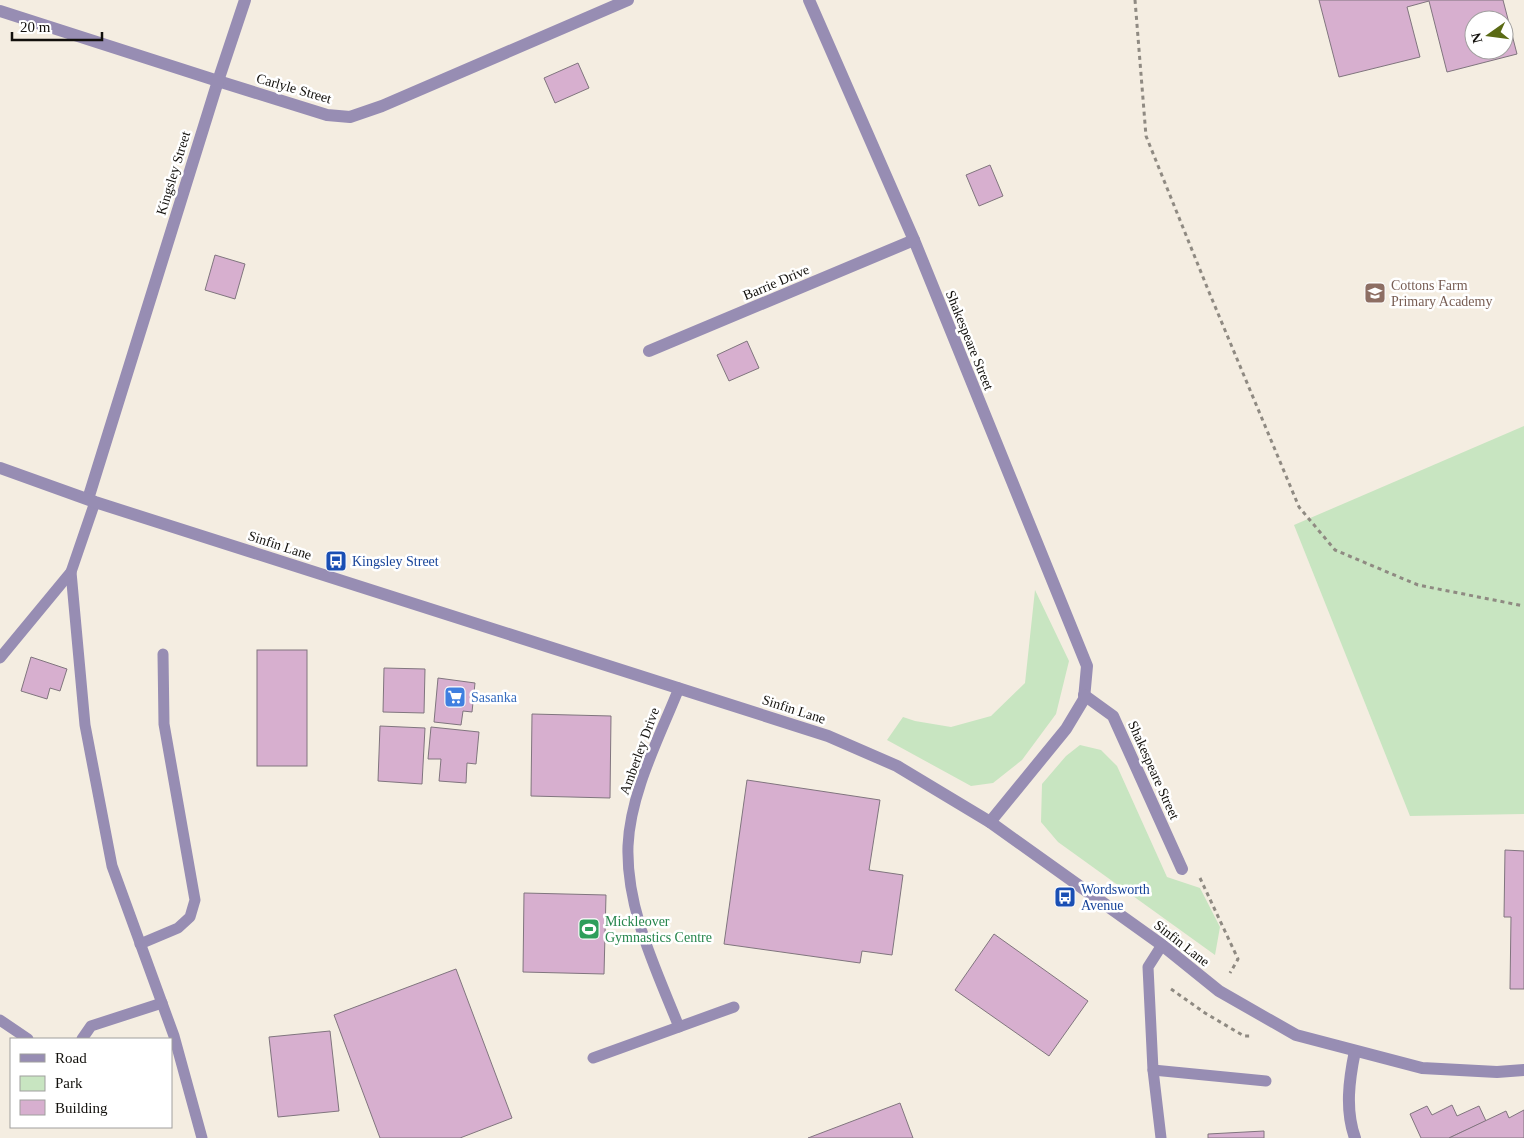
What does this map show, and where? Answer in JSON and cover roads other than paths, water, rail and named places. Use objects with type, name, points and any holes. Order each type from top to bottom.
[{"type":"street","name":"Kingsley Street","points":[[91,501],[218,81],[245,0]]},
{"type":"street","name":"Carlyle Street","points":[[0,11],[327,114],[350,116],[382,106],[628,0]]},
{"type":"street","name":"Shakespeare Street","points":[[809,0],[914,240],[1087,666],[1084,699],[1066,729],[990,822]]},
{"type":"street","name":"Barrie Drive","points":[[649,351],[914,240]]},
{"type":"street","name":"Sinfin Lane","points":[[0,468],[91,501],[828,736],[897,766],[990,822],[1162,946],[1219,991],[1296,1035],[1422,1068],[1497,1072],[1524,1070]]},
{"type":"street","name":"Shakespeare Street","points":[[1084,695],[1113,716],[1182,869]]},
{"type":"street","points":[[1354,1051],[1350,1072],[1348,1103],[1351,1128],[1355,1138]]},
{"type":"lane","points":[[91,501],[71,572],[86,725],[112,866],[174,1036],[202,1138]]},
{"type":"lane","points":[[0,658],[71,572]]},
{"type":"lane","points":[[140,944],[178,928],[190,917],[195,900],[164,724],[163,654]]},
{"type":"lane","name":"Amberley Drive","points":[[679,688],[643,777],[635,803],[628,845],[630,885],[642,933],[679,1027]]},
{"type":"lane","points":[[1161,1138],[1153,1070],[1148,966],[1162,946]]},
{"type":"lane","points":[[83,1038],[91,1026],[162,1003]]},
{"type":"lane","points":[[593,1058],[734,1007]]},
{"type":"lane","points":[[0,1020],[27,1038]]},
{"type":"lane","points":[[1153,1070],[1266,1081]]},
{"type":"place","name":"Cottons Farm Primary Academy","points":[[1375,293]]},
{"type":"place","name":"Kingsley Street","points":[[336,561]]},
{"type":"place","name":"Sasanka","points":[[455,697]]},
{"type":"place","name":"Wordsworth Avenue","points":[[1065,897]]},
{"type":"place","name":"Mickleover Gymnastics Centre","points":[[589,929]]}]
